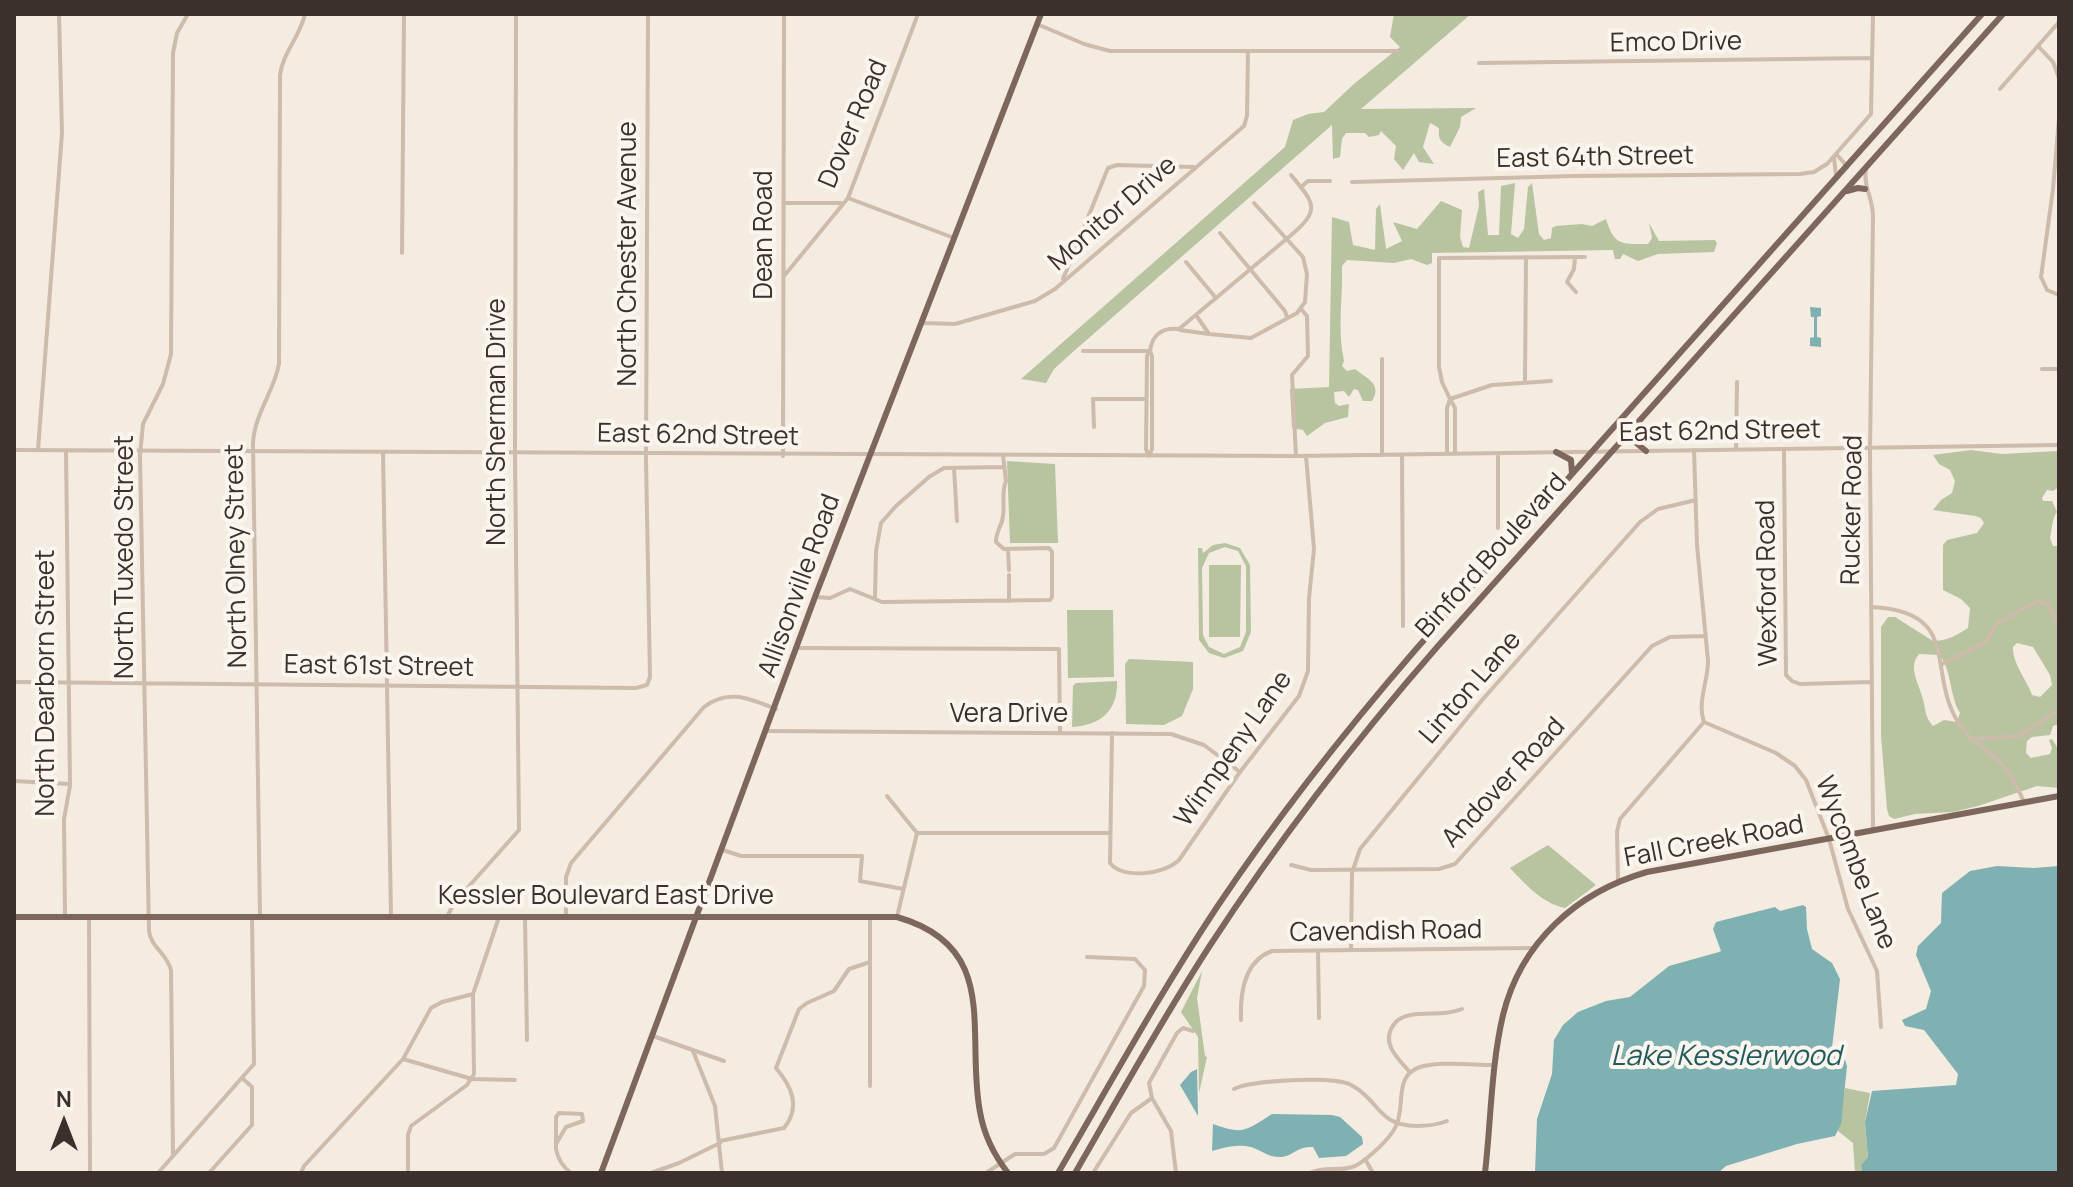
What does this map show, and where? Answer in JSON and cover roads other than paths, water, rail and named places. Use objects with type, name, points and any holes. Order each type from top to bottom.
[{"type":"main road","name":"Allisonville Road","points":[[601,1173],[776,709],[815,597],[1041,14]]},
{"type":"main road","name":"Binford Boulevard","points":[[1058,1173],[1172,977],[1277,821],[1378,693],[1982,14]]},
{"type":"main road","name":"Binford Boulevard","points":[[1075,1173],[1192,974],[1300,816],[1389,703],[2003,14]]},
{"type":"main road","points":[[1857,177],[1855,163],[1860,152]]},
{"type":"main road","points":[[1843,193],[1849,180],[1847,166]]},
{"type":"main road","points":[[1843,193],[1855,188],[1866,190]]},
{"type":"main road","points":[[1639,421],[1633,439],[1646,451]]},
{"type":"main road","points":[[1556,452],[1571,460],[1572,474]]},
{"type":"main road","name":"Fall Creek Road","points":[[1485,1173],[1496,1065],[1507,1002],[1534,948],[1573,908],[1618,882],[1647,872],[2059,796]]},
{"type":"main road","name":"Kessler Boulevard East Drive","points":[[14,917],[897,917],[928,930],[944,942],[966,973],[975,1008],[980,1112],[988,1141],[1008,1173]]},
{"type":"street","points":[[38,450],[62,133],[59,14]]},
{"type":"street","name":"North Tuxedo Street","points":[[173,1156],[171,967],[166,956],[150,939],[149,917],[142,450],[143,424],[165,380],[171,352],[173,53],[176,35],[188,14]]},
{"type":"street","name":"North Olney Street","points":[[260,917],[252,450],[257,419],[276,379],[280,360],[281,71],[305,14]]},
{"type":"street","points":[[402,253],[404,14]]},
{"type":"street","name":"North Sherman Drive","points":[[447,917],[454,903],[519,830],[515,453],[516,14]]},
{"type":"street","name":"North Chester Avenue","points":[[647,685],[650,674],[646,454],[648,14]]},
{"type":"street","name":"Dean Road","points":[[783,456],[784,14]]},
{"type":"street","name":"Dover Road","points":[[783,278],[848,198],[918,14]]},
{"type":"street","points":[[1834,181],[1835,156],[1871,114],[1873,14]]},
{"type":"street","points":[[2000,89],[2059,22]]},
{"type":"street","points":[[1037,24],[1107,51],[1398,51]]},
{"type":"street","points":[[2038,46],[2053,62],[2059,78]]},
{"type":"street","name":"Monitor Drive","points":[[922,323],[960,323],[1035,301],[1062,282],[1246,123],[1248,51]]},
{"type":"street","name":"Emco Drive","points":[[1479,63],[1873,58]]},
{"type":"street","points":[[2059,118],[2041,277],[2047,290],[2059,295]]},
{"type":"street","points":[[1835,156],[1847,166]]},
{"type":"street","name":"East 64th Street","points":[[1352,182],[1804,174],[1820,169],[1835,156]]},
{"type":"street","points":[[1062,282],[1108,168],[1117,165],[1195,167]]},
{"type":"street","name":"Rucker Road","points":[[1866,167],[1866,190]]},
{"type":"street","points":[[1179,329],[1307,222],[1312,213],[1311,201],[1291,175]]},
{"type":"street","name":"Rucker Road","points":[[1857,177],[1872,201],[1873,216],[1873,831]]},
{"type":"street","points":[[1301,187],[1308,181],[1330,181]]},
{"type":"street","points":[[848,198],[955,238]]},
{"type":"street","points":[[783,203],[842,203]]},
{"type":"street","points":[[1149,456],[1152,449],[1150,351],[1153,339],[1160,331],[1170,328],[1251,338],[1301,309],[1306,297],[1307,270],[1301,254],[1254,203]]},
{"type":"street","points":[[1220,233],[1287,317]]},
{"type":"street","points":[[1525,381],[1526,257]]},
{"type":"street","points":[[1575,257],[1567,282],[1576,292]]},
{"type":"street","points":[[1455,454],[1455,408],[1439,367],[1439,258],[1585,257]]},
{"type":"street","points":[[1186,262],[1216,298]]},
{"type":"street","points":[[1296,456],[1292,375],[1308,355],[1307,317],[1301,309]]},
{"type":"street","points":[[1196,314],[1209,334]]},
{"type":"street","points":[[1083,351],[1150,351]]},
{"type":"street","points":[[1382,359],[1382,455]]},
{"type":"street","points":[[2042,369],[2059,369]]},
{"type":"street","points":[[1450,399],[1481,387],[1551,381]]},
{"type":"street","points":[[1736,449],[1737,382]]},
{"type":"street","points":[[1094,427],[1093,399],[1149,399]]},
{"type":"street","points":[[1447,454],[1447,408],[1450,399]]},
{"type":"street","name":"East 62nd Street","points":[[14,450],[783,456],[1306,456],[2059,445]]},
{"type":"street","name":"Wexford Road","points":[[1784,449],[1786,673],[1792,681],[1800,684],[1872,682]]},
{"type":"street","name":"North Dearborn Street","points":[[65,917],[64,819],[70,784],[66,450]]},
{"type":"street","points":[[383,451],[391,917]]},
{"type":"street","points":[[1618,882],[1617,832],[1620,819],[1704,722],[1700,703],[1708,669],[1697,545],[1694,452]]},
{"type":"street","points":[[1498,453],[1498,528]]},
{"type":"street","points":[[815,597],[830,598],[850,589],[882,602],[1046,601],[1052,597],[1052,552],[1049,548],[1008,549],[996,542],[996,531],[1004,513],[1003,485],[1006,481],[1003,455]]},
{"type":"street","points":[[1402,455],[1403,626]]},
{"type":"street","name":"Winnpeny Lane","points":[[1109,833],[1108,857],[1112,866],[1122,872],[1157,871],[1172,866],[1299,696],[1308,674],[1309,598],[1314,542],[1306,456]]},
{"type":"street","points":[[874,599],[876,551],[881,523],[923,482],[944,468],[1003,467]]},
{"type":"street","points":[[954,468],[957,521]]},
{"type":"street","name":"Linton Lane","points":[[1351,950],[1352,869],[1360,849],[1419,775],[1640,522],[1658,509],[1696,500]]},
{"type":"street","points":[[1008,549],[1009,601]]},
{"type":"street","points":[[1942,664],[1986,642],[2000,620],[2035,602],[2047,604],[2059,624]]},
{"type":"street","points":[[1871,607],[1898,610],[1919,622],[1937,643],[1948,701],[1956,720],[1970,739],[2005,768],[2024,802]]},
{"type":"street","name":"Andover Road","points":[[1291,865],[1311,870],[1439,869],[1455,864],[1652,646],[1670,637],[1706,636]]},
{"type":"street","points":[[797,648],[1059,649],[1060,733]]},
{"type":"street","name":"East 61st Street","points":[[14,682],[636,688],[647,685]]},
{"type":"street","points":[[566,917],[566,877],[571,863],[704,707],[720,697],[734,695],[776,709]]},
{"type":"street","points":[[1970,739],[2022,735],[2059,710]]},
{"type":"street","name":"Wycombe Lane","points":[[1704,722],[1773,751],[1798,769],[1809,786],[1829,839],[1849,913],[1878,973],[1881,1027]]},
{"type":"street","name":"Vera Drive","points":[[767,731],[1181,736],[1204,745],[1240,772]]},
{"type":"street","points":[[917,833],[1109,833],[1112,733]]},
{"type":"street","points":[[14,781],[70,784]]},
{"type":"street","points":[[887,796],[917,833]]},
{"type":"street","points":[[897,917],[917,833]]},
{"type":"street","points":[[723,850],[741,856],[862,856],[860,881],[903,889]]},
{"type":"street","points":[[870,916],[870,1086]]},
{"type":"street","points":[[89,917],[90,1173]]},
{"type":"street","points":[[158,1173],[254,1064],[252,917]]},
{"type":"street","points":[[408,1173],[408,1135],[411,1126],[472,1079],[475,1068],[473,994],[499,917]]},
{"type":"street","points":[[525,917],[527,1040]]},
{"type":"street","name":"Cavendish Road","points":[[1241,1020],[1242,986],[1261,957],[1274,951],[1534,948]]},
{"type":"street","points":[[1318,951],[1319,1018]]},
{"type":"street","points":[[986,1173],[1017,1153],[1042,1154],[1054,1148],[1144,986],[1145,970],[1135,959],[1087,957]]},
{"type":"street","points":[[651,1173],[669,1168],[720,1142],[784,1128],[794,1113],[795,1105],[793,1095],[776,1068],[795,1015],[807,1003],[834,991],[849,969],[870,962]]},
{"type":"street","points":[[301,1173],[304,1166],[403,1059],[431,1008],[473,994]]},
{"type":"street","points":[[1410,1072],[1391,1048],[1390,1034],[1394,1025],[1409,1015],[1442,1014],[1462,1009]]},
{"type":"street","points":[[1176,1173],[1171,1131],[1152,1098],[1150,1079],[1177,1033],[1183,1028],[1193,1031]]},
{"type":"street","points":[[653,1036],[724,1061]]},
{"type":"street","points":[[693,1051],[713,1099],[722,1173]]},
{"type":"street","points":[[403,1059],[472,1079],[515,1080]]},
{"type":"street","points":[[1310,1173],[1321,1168],[1334,1170],[1353,1167],[1388,1137],[1397,1125],[1402,1087],[1410,1072],[1424,1066],[1496,1065]]},
{"type":"street","points":[[209,1173],[252,1125],[252,1087],[242,1078]]},
{"type":"street","points":[[1234,1089],[1253,1082],[1343,1082],[1358,1089],[1384,1117],[1397,1125],[1434,1126],[1447,1121]]},
{"type":"street","points":[[1093,1173],[1131,1113],[1152,1098]]},
{"type":"street","points":[[556,1144],[570,1125],[582,1122],[583,1115],[558,1113],[556,1144],[559,1159],[571,1173]]},
{"type":"street","points":[[1365,1159],[1373,1173]]},
{"type":"water","points":[[1810,307],[1821,308],[1821,316],[1817,317],[1817,337],[1821,338],[1821,347],[1810,346],[1810,338],[1814,337],[1814,317],[1811,317]]},
{"type":"water","name":"Lake Kesslerwood","points":[[1997,866],[2059,866],[2059,1173],[1862,1173],[1861,1165],[1868,1157],[1865,1122],[1872,1091],[1956,1085],[1958,1074],[1924,1030],[1905,1026],[1902,1020],[1926,1009],[1931,991],[1916,955],[1918,946],[1941,923],[1942,893],[1970,871]]},
{"type":"water","name":"Lake Kesslerwood","points":[[1803,905],[1806,907],[1812,949],[1832,963],[1840,979],[1832,1048],[1847,1066],[1841,1124],[1835,1136],[1726,1166],[1718,1173],[1535,1173],[1537,1119],[1552,1074],[1554,1040],[1563,1025],[1578,1012],[1606,1001],[1630,997],[1669,966],[1721,951],[1713,929],[1716,922],[1775,907],[1780,911]]},
{"type":"water","points":[[1197,1069],[1198,1116],[1180,1085]]},
{"type":"water","points":[[1272,1114],[1340,1117],[1362,1137],[1363,1144],[1346,1156],[1319,1158],[1313,1147],[1302,1148],[1282,1157],[1246,1146],[1212,1151],[1213,1124],[1244,1130]]}]
